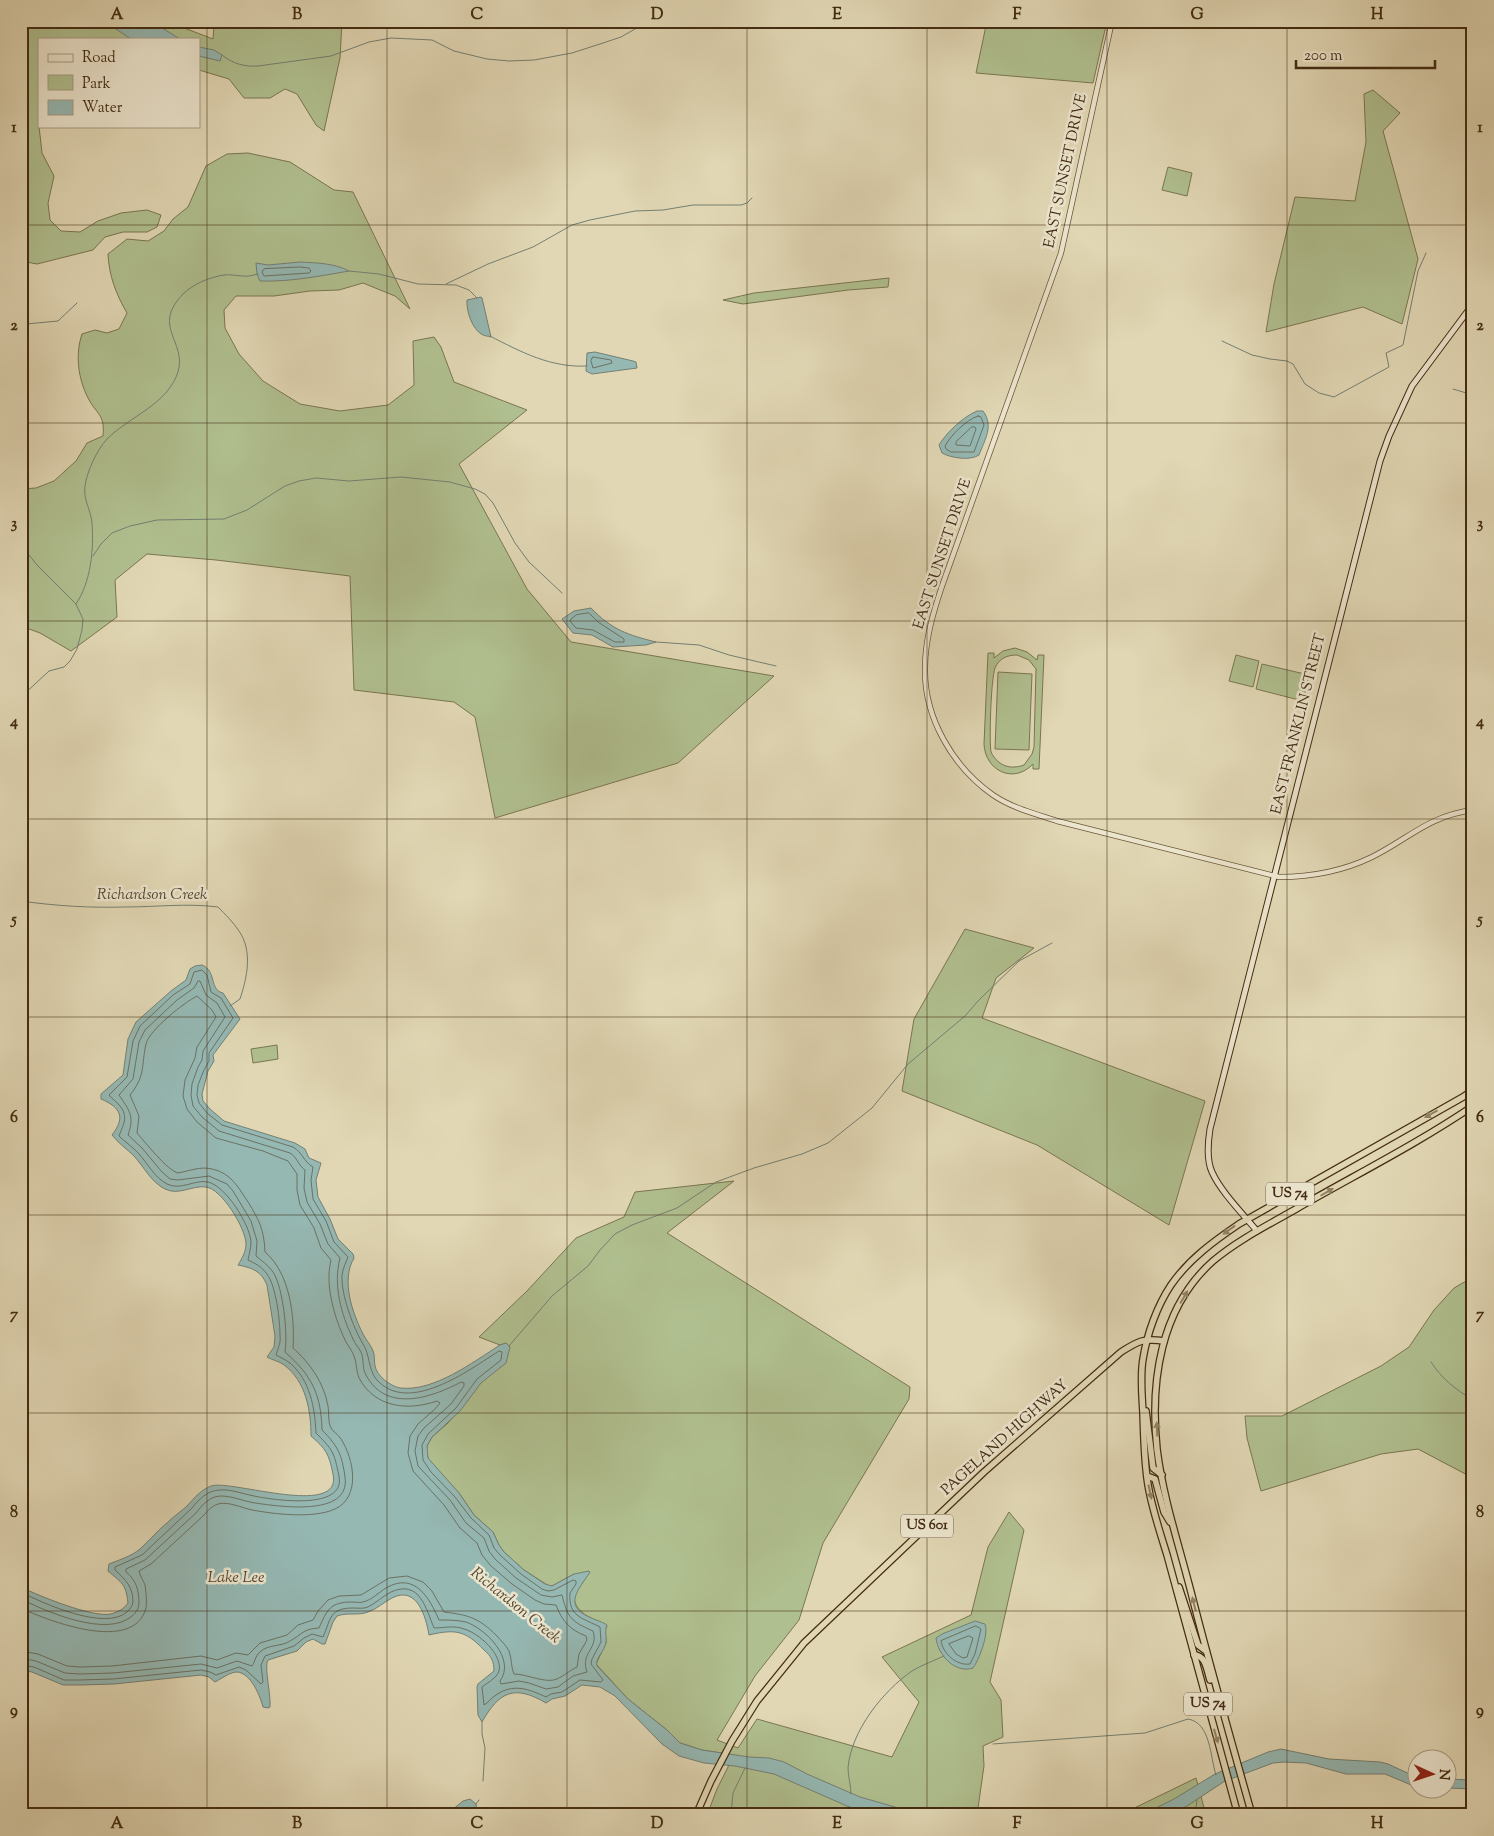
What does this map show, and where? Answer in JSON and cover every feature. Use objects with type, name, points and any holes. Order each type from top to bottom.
[{"type":"highway","name":"US 74","points":[[1238,1815],[1156,1522],[1147,1476],[1142,1400],[1143,1360],[1148,1340],[1162,1300],[1172,1284],[1188,1264],[1207,1247],[1247,1219],[1473,1090]]},
{"type":"highway","name":"US 74","points":[[1252,1815],[1174,1528],[1157,1449],[1156,1383],[1164,1341],[1169,1325],[1186,1292],[1216,1259],[1257,1231],[1428,1134],[1473,1106]]},
{"type":"highway","name":"PAGELAND HIGHWAY","points":[[696,1815],[732,1741],[758,1702],[804,1643],[1036,1425],[1122,1352],[1137,1341],[1164,1341]]},
{"type":"highway","points":[[1142,1400],[1146,1407],[1153,1468],[1162,1475]]},
{"type":"highway","points":[[1147,1476],[1155,1479],[1164,1512],[1174,1528]]},
{"type":"highway","points":[[1172,1574],[1184,1600],[1198,1645],[1206,1651]]},
{"type":"highway","points":[[1194,1655],[1199,1655],[1203,1658],[1216,1700],[1226,1722]]},
{"type":"main road","name":"EAST FRANKLIN STREET","points":[[1247,1219],[1212,1172],[1208,1154],[1210,1129],[1346,587],[1386,444],[1412,386],[1473,304]]},
{"type":"main road","points":[[1247,1219],[1257,1231]]},
{"type":"street","name":"EAST SUNSET DRIVE","points":[[1112,21],[1061,253],[1043,309],[951,561],[932,619],[925,670],[927,693],[935,721],[951,752],[969,774],[994,795],[1026,810],[1057,820],[1274,876],[1310,876],[1356,864],[1394,845],[1429,822],[1450,814],[1473,810]]},
{"type":"green space","points":[[21,21],[166,21],[213,39],[214,26],[212,21],[342,21],[340,58],[324,131],[316,125],[297,94],[285,89],[270,98],[244,98],[229,79],[200,70],[200,38],[38,38],[38,128],[42,153],[54,176],[48,203],[50,220],[61,231],[80,232],[98,221],[121,213],[147,210],[161,215],[157,227],[147,232],[123,232],[105,237],[93,250],[37,264],[21,261]]},
{"type":"green space","points":[[987,21],[1107,21],[1093,83],[976,73]]},
{"type":"green space","points":[[1373,90],[1400,113],[1383,131],[1418,259],[1402,324],[1363,307],[1266,332],[1274,284],[1295,197],[1355,201],[1366,142],[1364,94]]},
{"type":"green space","points":[[248,153],[290,162],[334,190],[353,192],[410,309],[395,296],[363,283],[339,290],[310,291],[274,296],[236,296],[224,310],[225,328],[239,354],[263,381],[300,404],[340,411],[388,405],[414,385],[413,341],[434,337],[441,347],[454,382],[527,410],[459,464],[527,589],[571,642],[774,676],[678,763],[495,818],[475,717],[454,702],[354,690],[350,576],[147,554],[115,580],[117,617],[71,651],[40,633],[21,626],[21,489],[36,488],[54,481],[76,461],[87,443],[103,436],[102,419],[91,404],[82,383],[78,358],[82,334],[95,330],[107,333],[119,329],[127,313],[114,285],[108,254],[127,239],[148,241],[164,231],[173,219],[188,207],[206,166],[227,154]]},
{"type":"green space","points":[[1168,167],[1192,173],[1187,196],[1162,190]]},
{"type":"green space","points":[[889,278],[888,287],[848,290],[743,304],[723,300],[754,293]]},
{"type":"green space","points":[[1015,648],[1027,652],[1037,660],[1038,655],[1044,655],[1039,769],[1033,769],[1033,764],[1017,773],[1001,772],[989,761],[986,753],[984,744],[988,653],[994,653],[994,658],[1003,651]],"holes":[[[1017,655],[1029,660],[1036,669],[1034,747],[1032,754],[1024,765],[1009,767],[997,761],[991,752],[992,684],[995,668],[1001,659]]]},
{"type":"green space","points":[[1236,655],[1259,661],[1253,687],[1229,681]]},
{"type":"green space","points":[[1262,664],[1309,675],[1303,701],[1256,689]]},
{"type":"green space","points":[[998,672],[1032,674],[1029,750],[995,749]]},
{"type":"green space","points":[[965,929],[1034,948],[996,978],[982,1018],[1205,1101],[1169,1225],[1037,1145],[902,1091],[914,1019]]},
{"type":"green space","points":[[277,1045],[278,1059],[253,1063],[251,1049]]},
{"type":"green space","points":[[734,1181],[667,1233],[910,1387],[909,1399],[823,1543],[799,1620],[755,1676],[717,1740],[738,1748],[757,1719],[892,1757],[919,1702],[882,1657],[971,1615],[988,1547],[1009,1512],[1024,1530],[990,1682],[1001,1700],[1003,1737],[983,1746],[984,1766],[977,1815],[707,1815],[717,1789],[734,1755],[702,1750],[680,1743],[667,1730],[628,1699],[596,1664],[606,1643],[605,1630],[607,1626],[584,1614],[577,1606],[574,1594],[583,1582],[574,1574],[549,1586],[524,1570],[504,1552],[493,1532],[474,1515],[459,1493],[429,1461],[426,1451],[432,1437],[448,1423],[510,1347],[506,1343],[500,1345],[479,1337],[527,1291],[576,1238],[624,1217],[635,1192]]},
{"type":"green space","points":[[1473,1277],[1473,1478],[1418,1449],[1381,1454],[1261,1491],[1247,1438],[1245,1416],[1282,1416],[1381,1366],[1409,1347],[1434,1310],[1454,1288]]},
{"type":"green space","points":[[1196,1778],[1206,1815],[1120,1815]]},
{"type":"water","points":[[114,21],[151,21],[178,38],[130,38],[113,27]]},
{"type":"water","points":[[200,47],[214,50],[222,55],[220,61],[200,56]]},
{"type":"water","points":[[300,262],[331,265],[349,271],[282,281],[260,281],[257,274],[256,263],[268,265]]},
{"type":"water","points":[[481,297],[491,337],[484,335],[476,329],[469,314],[467,300]]},
{"type":"water","points":[[595,352],[636,362],[637,368],[592,374],[586,371],[587,353]]},
{"type":"water","points":[[977,411],[983,411],[988,422],[986,438],[979,455],[971,458],[960,458],[942,453],[939,445],[946,435],[961,421]]},
{"type":"water","points":[[591,608],[613,627],[637,637],[656,642],[646,645],[613,647],[592,635],[573,633],[562,619],[574,611]]},
{"type":"water","name":"Lake Lee","points":[[202,965],[210,971],[216,988],[223,993],[240,1019],[213,1055],[214,1061],[208,1071],[202,1094],[203,1101],[224,1121],[295,1143],[305,1149],[309,1158],[321,1163],[316,1180],[318,1197],[338,1239],[353,1254],[354,1258],[348,1276],[352,1306],[363,1334],[374,1353],[376,1370],[381,1377],[388,1383],[400,1388],[426,1385],[453,1374],[500,1345],[506,1343],[510,1347],[506,1363],[481,1383],[460,1411],[432,1437],[427,1446],[428,1458],[459,1493],[474,1515],[493,1532],[504,1552],[524,1570],[545,1584],[552,1586],[574,1574],[590,1572],[578,1590],[575,1602],[576,1607],[581,1612],[607,1625],[606,1643],[598,1659],[597,1666],[628,1699],[667,1730],[680,1743],[702,1750],[769,1758],[784,1762],[860,1797],[923,1815],[873,1815],[847,1806],[774,1774],[735,1766],[704,1763],[679,1756],[662,1744],[615,1696],[600,1687],[582,1685],[565,1696],[552,1699],[546,1703],[525,1694],[508,1694],[495,1704],[482,1722],[478,1715],[477,1687],[494,1671],[492,1659],[477,1643],[465,1635],[446,1632],[429,1635],[423,1612],[414,1599],[408,1596],[401,1595],[392,1598],[364,1613],[337,1616],[325,1644],[313,1639],[306,1642],[297,1651],[268,1660],[270,1707],[268,1708],[263,1707],[257,1691],[247,1676],[237,1672],[215,1682],[209,1677],[201,1675],[114,1684],[63,1685],[32,1672],[21,1670],[21,1587],[79,1610],[111,1614],[123,1609],[128,1603],[122,1584],[108,1571],[109,1564],[129,1556],[140,1549],[198,1494],[207,1488],[222,1485],[304,1496],[321,1494],[331,1487],[333,1474],[330,1461],[323,1448],[311,1436],[306,1397],[298,1379],[280,1362],[267,1357],[274,1347],[275,1336],[267,1285],[262,1276],[256,1271],[238,1265],[245,1252],[246,1244],[238,1220],[226,1202],[212,1189],[196,1187],[180,1191],[170,1191],[160,1186],[134,1156],[112,1135],[119,1123],[119,1114],[113,1106],[101,1099],[101,1094],[123,1075],[128,1039],[136,1022],[186,980],[190,969]]},
{"type":"water","points":[[975,1621],[985,1624],[986,1628],[983,1647],[978,1659],[973,1668],[966,1669],[954,1666],[940,1651],[936,1638]]},
{"type":"water","points":[[1281,1749],[1329,1759],[1380,1762],[1406,1772],[1406,1783],[1385,1774],[1346,1774],[1306,1763],[1273,1763],[1225,1781],[1187,1806],[1169,1815],[1142,1815],[1174,1799],[1215,1774],[1268,1752]]},
{"type":"water","points":[[1456,1779],[1473,1780],[1473,1789],[1456,1788]]},
{"type":"water","points":[[470,1799],[476,1804],[477,1815],[446,1815],[463,1801]]},
{"type":"waterway","points":[[222,55],[230,61],[239,64],[258,66],[331,56],[369,42],[391,38],[432,40],[454,51],[487,59],[509,61],[534,60],[572,53],[621,37],[649,21]]},
{"type":"waterway","points":[[446,284],[488,264],[533,247],[572,225],[635,211],[663,210],[693,205],[741,205],[747,203],[752,198]]},
{"type":"waterway","points":[[1222,341],[1252,355],[1287,361],[1293,364],[1305,384],[1319,393],[1334,397],[1389,367],[1386,353],[1403,345],[1418,271],[1426,253]]},
{"type":"waterway","points":[[349,271],[379,274],[418,284],[456,285],[469,290],[477,298]]},
{"type":"waterway","points":[[76,604],[85,586],[92,554],[92,523],[85,491],[90,467],[107,439],[157,402],[173,383],[178,372],[179,361],[170,325],[170,316],[174,306],[187,290],[208,279],[226,275],[247,276],[258,274]]},
{"type":"waterway","points":[[21,323],[58,321],[77,303]]},
{"type":"waterway","points":[[490,336],[549,362],[587,366]]},
{"type":"waterway","points":[[1453,389],[1473,395]]},
{"type":"waterway","points":[[93,556],[112,533],[130,526],[157,520],[224,519],[247,510],[285,486],[299,481],[316,478],[349,481],[401,477],[450,482],[485,494],[493,503],[515,543],[529,562],[562,593]]},
{"type":"waterway","name":"Richardson Creek","points":[[21,545],[37,565],[76,604],[83,619],[77,649],[70,661],[64,667],[49,671],[21,697]]},
{"type":"waterway","points":[[656,642],[699,645],[729,655],[776,666]]},
{"type":"waterway","name":"Richardson Creek","points":[[21,901],[86,907],[183,905],[218,907],[232,921],[246,947],[247,965],[245,982],[240,999],[230,1006]]},
{"type":"waterway","points":[[509,1346],[552,1296],[588,1266],[615,1234],[632,1225],[677,1208],[716,1182],[754,1168],[802,1154],[828,1143],[872,1108],[908,1064],[965,1016],[1019,961],[1052,943]]},
{"type":"waterway","points":[[1431,1362],[1449,1383],[1473,1400]]},
{"type":"waterway","points":[[851,1794],[848,1768],[850,1754],[855,1740],[870,1713],[901,1679],[912,1671],[944,1656]]},
{"type":"waterway","points":[[993,1744],[1145,1733],[1188,1719],[1196,1722],[1205,1734],[1216,1775]]},
{"type":"waterway","points":[[482,1722],[485,1748],[483,1781]]},
{"type":"waterway","points":[[731,1815],[733,1793],[745,1768]]},
{"type":"waterway","points":[[476,1804],[479,1800]]},
{"type":"waterway","points":[[1195,1815],[1197,1800]]}]
